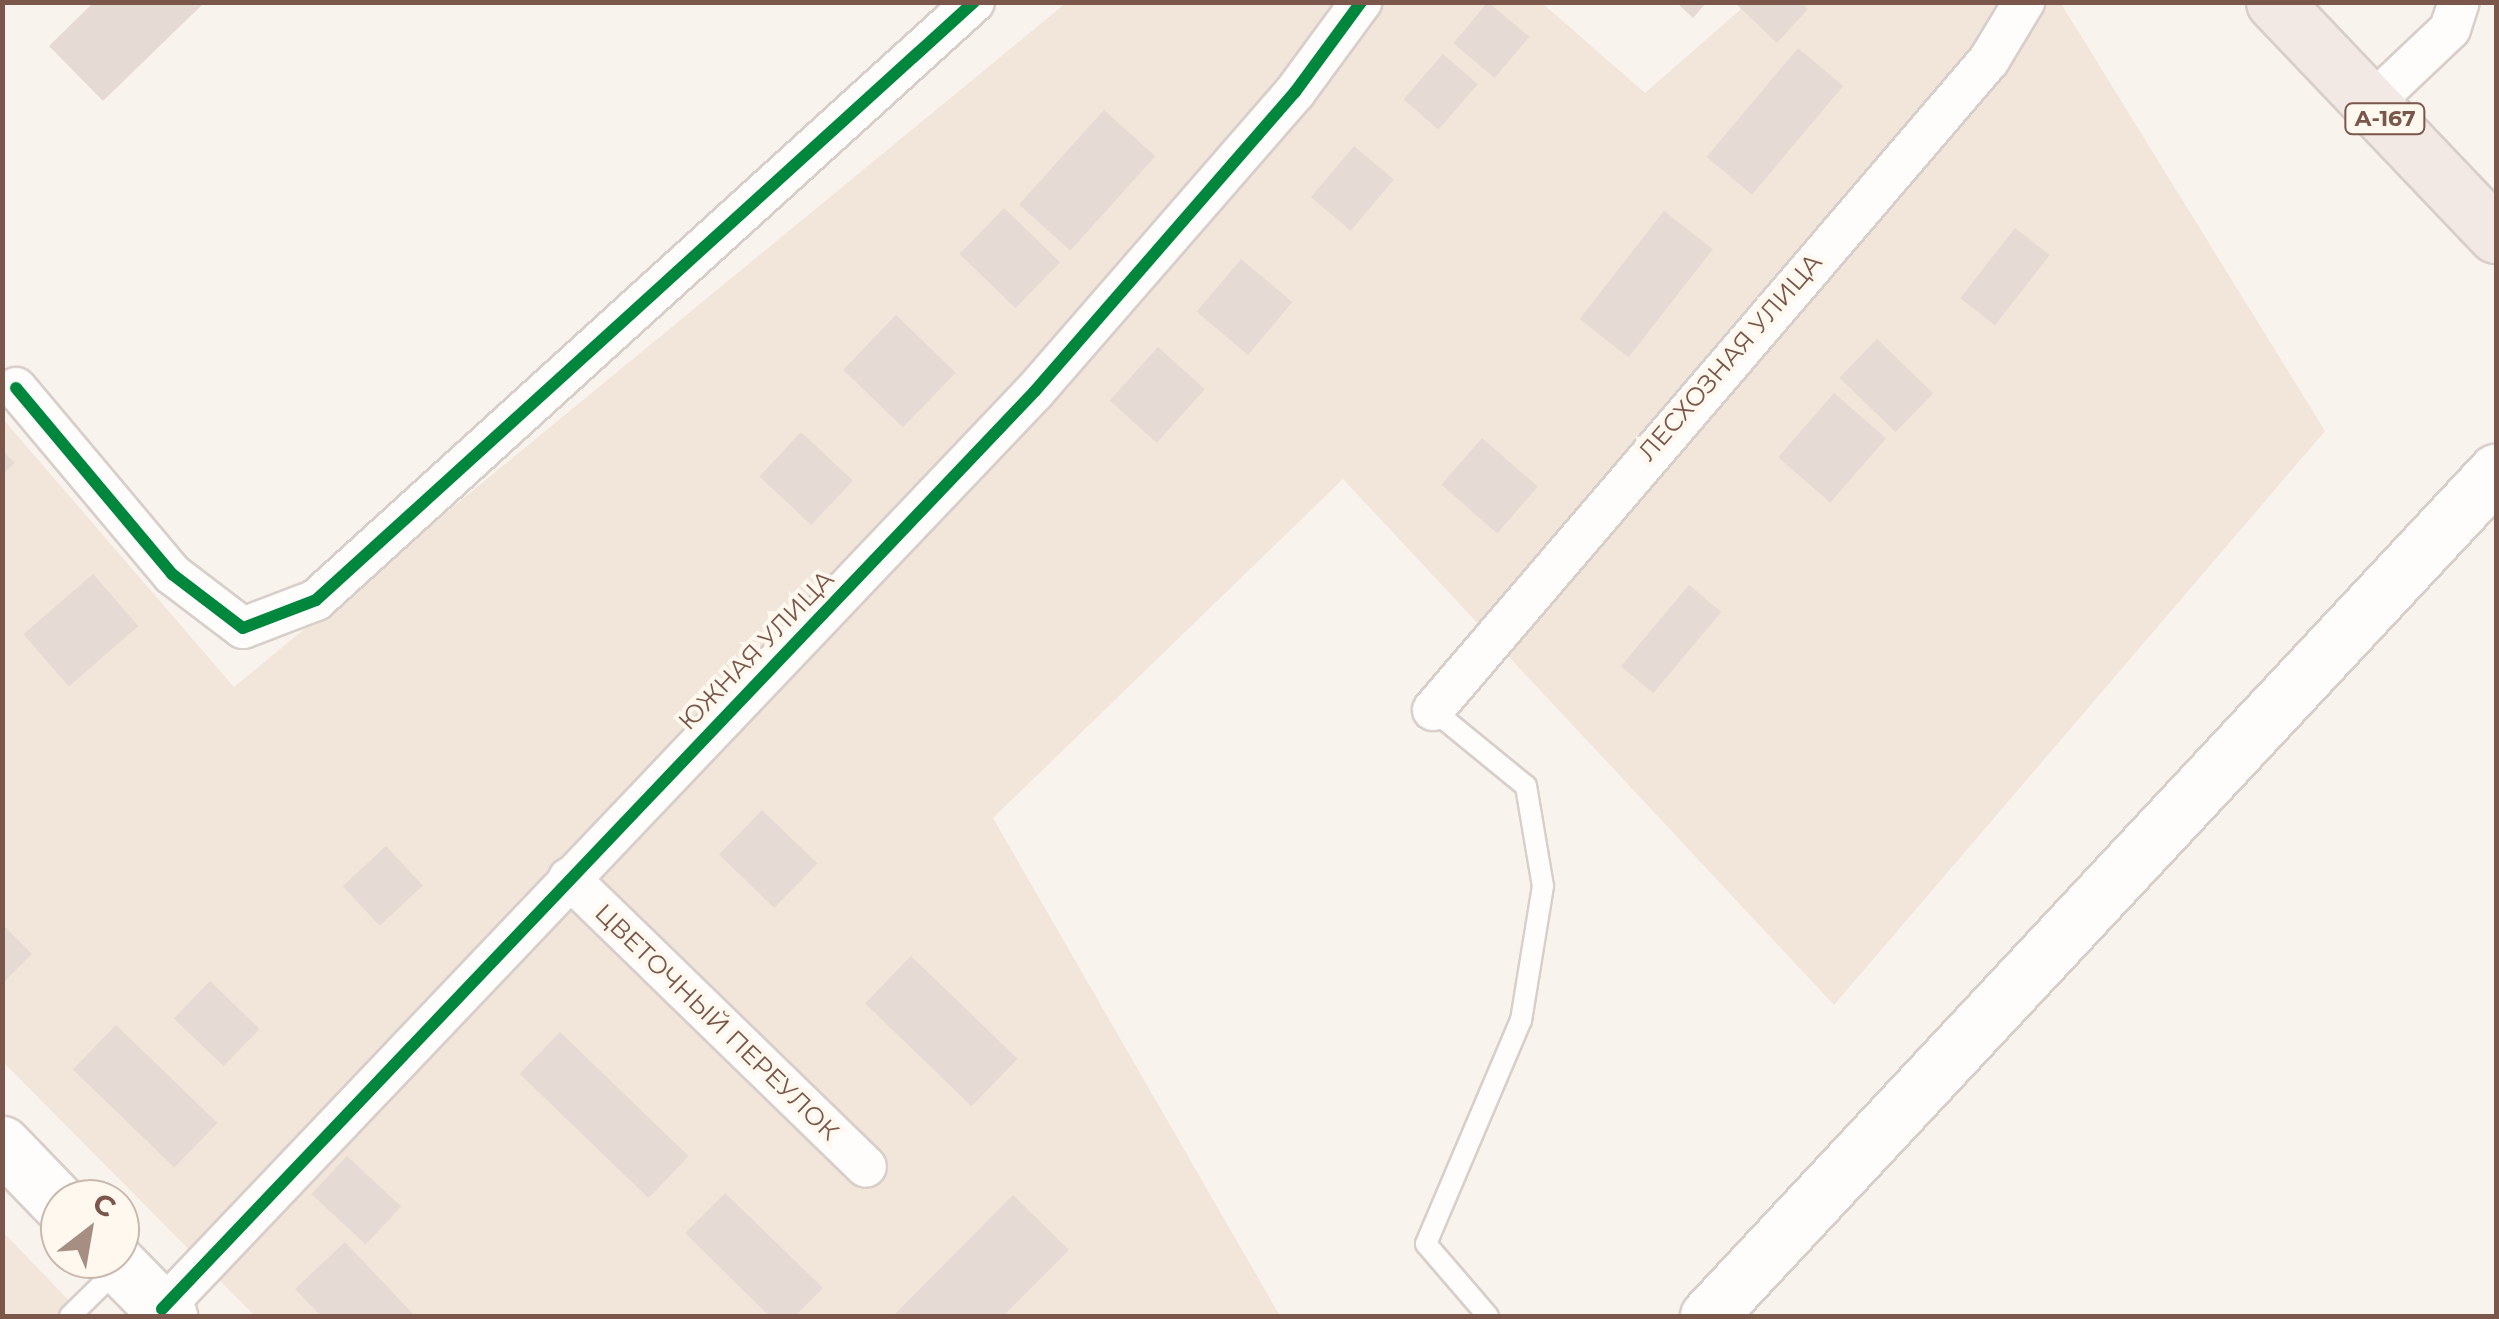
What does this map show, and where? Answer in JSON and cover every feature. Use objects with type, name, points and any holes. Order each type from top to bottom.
[{"type":"highway","name":"А-167","points":[[2274,2],[2496,235]]},
{"type":"main road","points":[[1708,1316],[2496,472]]},
{"type":"main road","points":[[2,1144],[40,1183]]},
{"type":"main road","points":[[132,1279],[165,1313]]},
{"type":"street","points":[[16,388],[172,574],[243,628],[316,600],[974,2]]},
{"type":"street","name":"ЮЖНАЯ УЛИЦА","points":[[165,1313],[569,878],[1035,391],[1295,92],[1362,2]]},
{"type":"street","name":"ЛЕСХОЗНАЯ УЛИЦА","points":[[1434,710],[1989,60],[2024,2]]},
{"type":"street","points":[[2371,104],[2450,29],[2459,2]]},
{"type":"street","name":"ЦВЕТОЧНЫЙ ПЕРЕУЛОК","points":[[569,878],[866,1167]]},
{"type":"lane","points":[[1434,710],[1526,786],[1543,886],[1521,1020],[1426,1244],[1488,1316]]},
{"type":"lane","points":[[70,1316],[103,1279]]},
{"type":"shaded area","points":[[2060,2],[2325,431],[1834,1005],[1343,479],[993,818],[1280,1316],[255,1316],[140,1200],[140,1179],[119,1179],[3,1062],[2,418],[234,687],[1066,3],[1542,3],[1645,93],[1748,3]]},
{"type":"shaded area","points":[[2,1231],[40,1270],[40,1279],[48,1279],[81,1313],[3,1316]]},
{"type":"building","points":[[94,2],[205,2],[103,101],[49,46]]},
{"type":"building","points":[[1488,2],[1529,37],[1495,78],[1453,43]]},
{"type":"building","points":[[1676,2],[1707,2],[1693,18]]},
{"type":"building","points":[[1734,2],[1801,2],[1808,9],[1777,43]]},
{"type":"building","points":[[1798,48],[1843,86],[1752,195],[1707,157]]},
{"type":"building","points":[[1443,54],[1478,84],[1438,129],[1404,99]]},
{"type":"building","points":[[1104,110],[1155,156],[1070,251],[1019,204]]},
{"type":"building","points":[[1354,146],[1394,179],[1351,231],[1311,197]]},
{"type":"building","points":[[1004,208],[1060,262],[1016,308],[960,254]]},
{"type":"building","points":[[1664,211],[1713,249],[1629,357],[1580,319]]},
{"type":"building","points":[[2015,228],[2050,255],[1995,325],[1960,298]]},
{"type":"building","points":[[1241,259],[1292,302],[1248,355],[1197,312]]},
{"type":"building","points":[[896,315],[956,373],[903,427],[843,370]]},
{"type":"building","points":[[1877,339],[1933,393],[1896,432],[1839,378]]},
{"type":"building","points":[[1158,347],[1205,389],[1157,443],[1110,401]]},
{"type":"building","points":[[1834,393],[1886,438],[1830,502],[1778,457]]},
{"type":"building","points":[[801,432],[853,480],[811,525],[759,477]]},
{"type":"building","points":[[1482,438],[1538,487],[1497,533],[1441,485]]},
{"type":"building","points":[[2,450],[15,463],[2,475]]},
{"type":"building","points":[[93,574],[138,626],[69,686],[24,634]]},
{"type":"building","points":[[1689,585],[1721,612],[1653,693],[1621,666]]},
{"type":"building","points":[[762,810],[817,863],[774,908],[719,855]]},
{"type":"building","points":[[386,846],[423,885],[380,926],[343,886]]},
{"type":"building","points":[[2,924],[32,954],[2,984]]},
{"type":"building","points":[[911,956],[1017,1059],[972,1106],[865,1003]]},
{"type":"building","points":[[210,981],[260,1029],[224,1066],[174,1018]]},
{"type":"building","points":[[116,1025],[217,1123],[174,1168],[73,1070]]},
{"type":"building","points":[[560,1032],[689,1156],[648,1198],[520,1074]]},
{"type":"building","points":[[347,1156],[401,1206],[366,1244],[312,1194]]},
{"type":"building","points":[[725,1193],[823,1288],[795,1316],[769,1316],[685,1233]]},
{"type":"building","points":[[1013,1195],[1069,1250],[1003,1316],[893,1316]]},
{"type":"building","points":[[345,1242],[415,1316],[321,1316],[295,1289]]},
{"type":"cycle path","points":[[16,388],[172,574],[243,628],[316,600],[974,2]]},
{"type":"cycle path","points":[[162,1309],[1035,391],[1295,92],[1361,2]]}]
